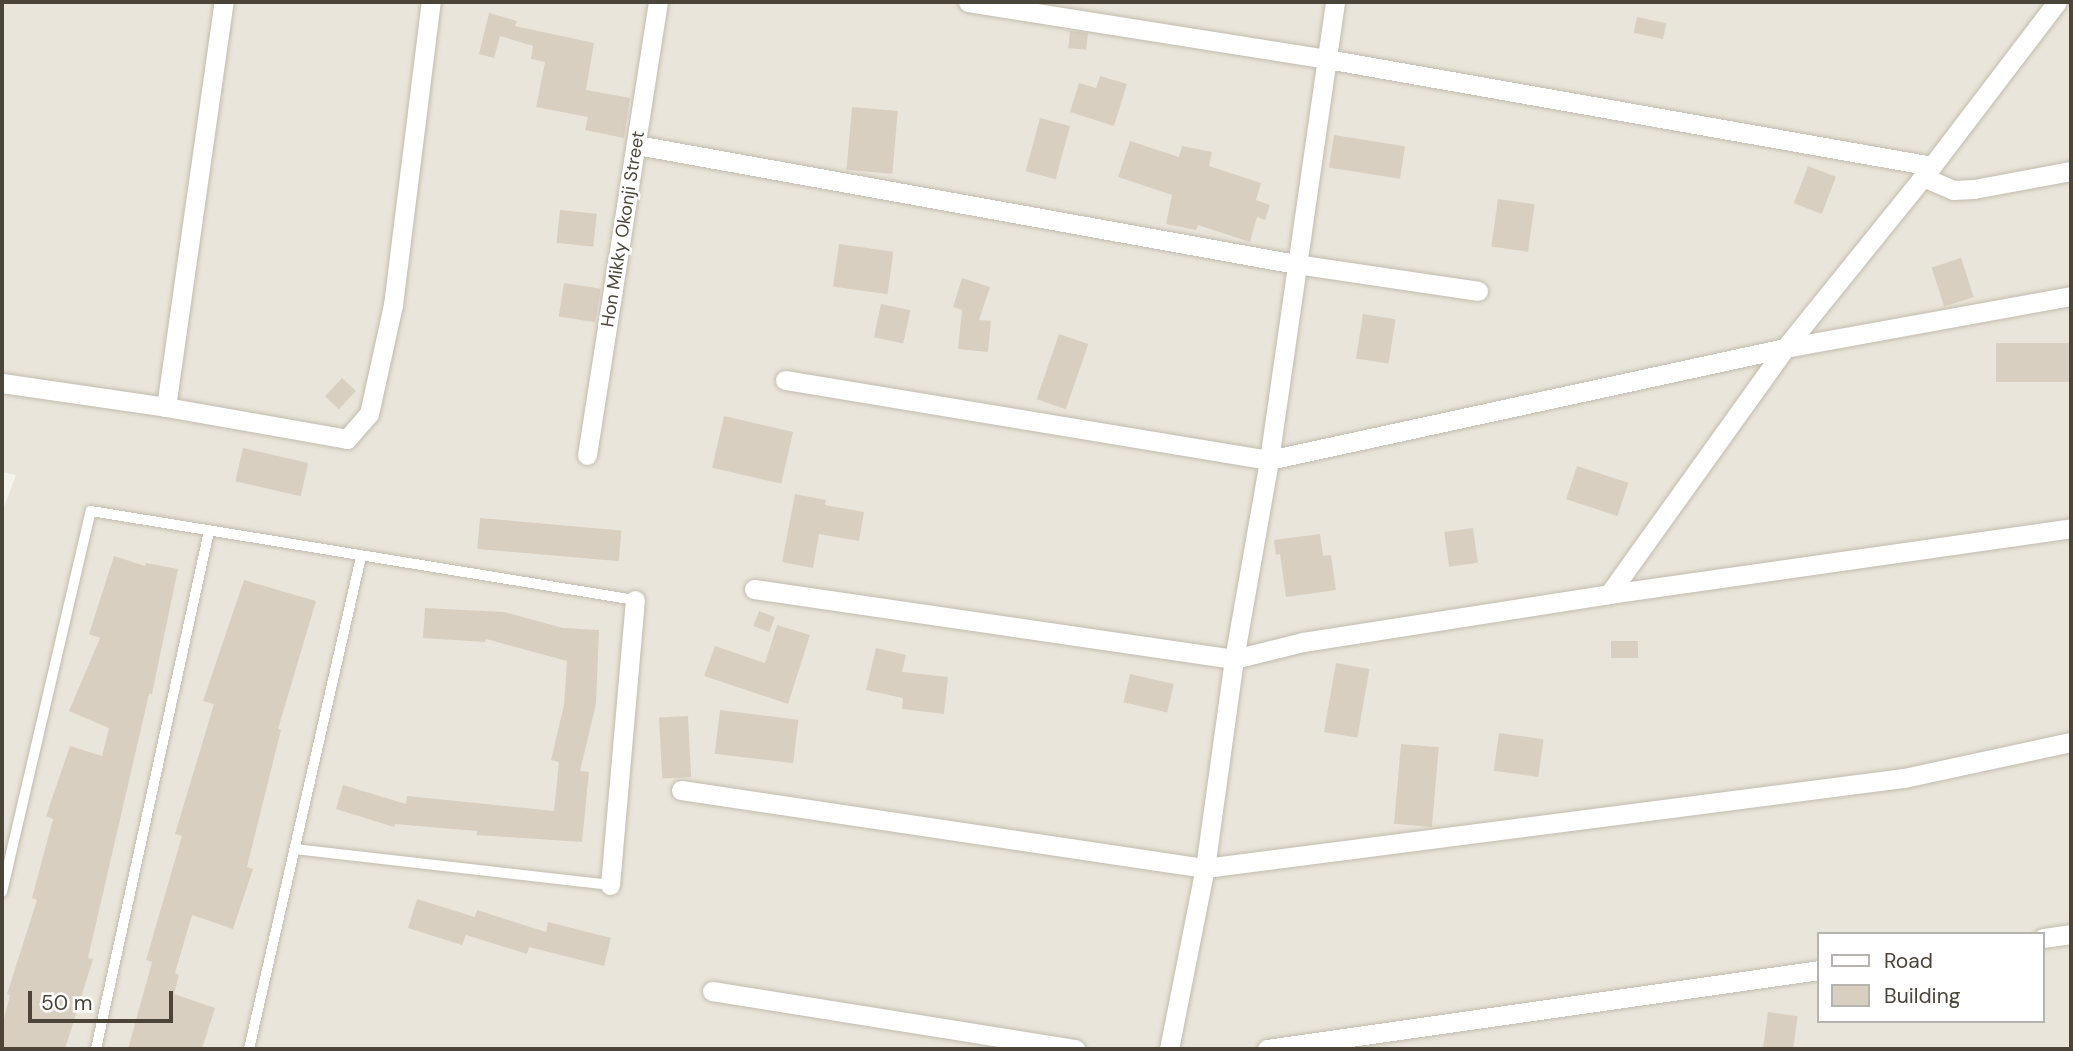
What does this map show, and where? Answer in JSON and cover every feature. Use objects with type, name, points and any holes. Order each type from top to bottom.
[{"type":"street","points":[[166,407],[224,2]]},
{"type":"street","points":[[2,383],[166,407],[347,439],[369,414],[393,305],[431,2]]},
{"type":"street","name":"Hon Mikky Okonji Street","points":[[587,455],[658,2]]},
{"type":"street","points":[[968,2],[1327,59],[1928,171],[1953,190],[1974,189],[2071,170]]},
{"type":"street","points":[[1169,1049],[1205,868],[1234,659],[1269,460],[1335,2]]},
{"type":"street","points":[[1609,594],[1785,348],[1928,171],[2057,2]]},
{"type":"street","points":[[2063,2],[2071,6]]},
{"type":"street","points":[[637,145],[1296,264],[1478,291]]},
{"type":"street","points":[[785,380],[1269,460],[1785,348],[2071,296]]},
{"type":"street","points":[[754,589],[1234,659],[1303,642],[1609,594],[2071,528]]},
{"type":"street","points":[[610,885],[635,600]]},
{"type":"street","points":[[681,790],[1205,868],[1904,778],[2071,742]]},
{"type":"street","points":[[2045,938],[2071,934]]},
{"type":"street","points":[[1267,1049],[1818,970]]},
{"type":"street","points":[[712,991],[1075,1049]]},
{"type":"lane","points":[[2,892],[91,511],[635,600]]},
{"type":"lane","points":[[96,1049],[209,531]]},
{"type":"lane","points":[[249,1049],[361,557]]},
{"type":"lane","points":[[295,849],[610,885]]},
{"type":"shaded area","points":[[2,2],[2071,2],[2071,1049],[2,1049],[2,512],[16,475],[2,472]]},
{"type":"building","points":[[489,13],[517,21],[515,26],[594,43],[586,90],[630,98],[624,138],[585,130],[588,117],[536,107],[545,62],[531,59],[533,46],[500,36],[494,58],[479,54]]},
{"type":"building","points":[[1637,17],[1666,23],[1663,39],[1634,33]]},
{"type":"building","points":[[1070,31],[1088,33],[1086,50],[1068,48]]},
{"type":"building","points":[[1100,76],[1127,84],[1114,126],[1070,112],[1079,83],[1096,88]]},
{"type":"building","points":[[852,107],[898,111],[892,174],[847,170]]},
{"type":"building","points":[[1040,118],[1070,126],[1056,179],[1026,171]]},
{"type":"building","points":[[1334,135],[1405,146],[1400,179],[1329,168]]},
{"type":"building","points":[[1130,141],[1179,157],[1182,146],[1212,152],[1209,166],[1261,183],[1256,200],[1270,205],[1265,220],[1257,217],[1250,242],[1198,225],[1196,230],[1166,224],[1172,195],[1118,177]]},
{"type":"building","points":[[1808,166],[1836,177],[1822,214],[1794,203]]},
{"type":"building","points":[[1498,199],[1535,204],[1528,252],[1491,247]]},
{"type":"building","points":[[560,210],[597,214],[593,247],[557,243]]},
{"type":"building","points":[[839,244],[893,252],[887,294],[833,287]]},
{"type":"building","points":[[1961,258],[1974,297],[1944,307],[1932,268]]},
{"type":"building","points":[[962,278],[990,287],[979,320],[991,321],[988,352],[958,349],[962,310],[953,307]]},
{"type":"building","points":[[564,283],[601,289],[595,322],[559,317]]},
{"type":"building","points":[[881,304],[910,310],[903,343],[874,337]]},
{"type":"building","points":[[1363,314],[1396,319],[1389,364],[1356,358]]},
{"type":"building","points":[[1059,334],[1088,344],[1066,409],[1037,399]]},
{"type":"building","points":[[1996,343],[2071,343],[2071,382],[1996,382]]},
{"type":"building","points":[[342,378],[356,391],[339,409],[325,396]]},
{"type":"building","points":[[724,416],[793,432],[781,484],[712,468]]},
{"type":"building","points":[[243,448],[308,463],[301,496],[235,481]]},
{"type":"building","points":[[1577,466],[1628,483],[1618,516],[1566,499]]},
{"type":"building","points":[[795,494],[826,500],[825,505],[864,512],[859,541],[819,534],[813,568],[782,562]]},
{"type":"building","points":[[480,518],[621,530],[619,561],[477,549]]},
{"type":"building","points":[[1473,528],[1478,563],[1449,567],[1444,532]]},
{"type":"building","points":[[1320,534],[1323,556],[1331,555],[1336,590],[1286,597],[1280,554],[1276,555],[1274,540]]},
{"type":"building","points":[[114,556],[145,566],[146,563],[178,569],[152,694],[149,694],[88,958],[93,959],[65,1049],[2,1049],[2,1026],[10,995],[7,994],[37,900],[32,898],[53,819],[46,816],[70,746],[102,756],[109,728],[69,711],[100,638],[89,634]]},
{"type":"building","points":[[244,580],[316,601],[278,729],[281,730],[247,867],[253,869],[233,929],[192,915],[175,973],[179,975],[174,994],[215,1008],[202,1049],[128,1049],[152,962],[146,960],[182,836],[175,834],[214,704],[203,701]]},
{"type":"building","points":[[425,608],[504,612],[563,628],[599,630],[596,704],[580,771],[589,772],[582,842],[477,835],[477,831],[395,824],[394,827],[336,809],[343,785],[406,804],[407,796],[554,811],[559,762],[551,760],[564,705],[567,661],[486,639],[485,642],[423,638]]},
{"type":"building","points":[[759,611],[775,617],[769,632],[753,626]]},
{"type":"building","points":[[777,625],[810,635],[788,704],[704,676],[715,646],[765,663]]},
{"type":"building","points":[[1611,641],[1638,641],[1638,658],[1611,658]]},
{"type":"building","points":[[876,648],[906,655],[902,672],[948,677],[944,714],[902,709],[903,698],[866,690]]},
{"type":"building","points":[[1336,663],[1369,669],[1357,738],[1324,732]]},
{"type":"building","points":[[1130,674],[1174,684],[1167,712],[1123,702]]},
{"type":"building","points":[[720,710],[798,720],[793,763],[715,754]]},
{"type":"building","points":[[688,716],[691,777],[662,778],[659,718]]},
{"type":"building","points":[[1499,733],[1544,739],[1538,777],[1494,771]]},
{"type":"building","points":[[1401,744],[1439,747],[1432,827],[1394,824]]},
{"type":"building","points":[[417,899],[475,917],[477,910],[546,932],[548,922],[611,938],[604,966],[529,947],[527,954],[466,935],[462,945],[408,928]]},
{"type":"building","points":[[1768,1012],[1798,1016],[1793,1049],[1763,1049]]}]
